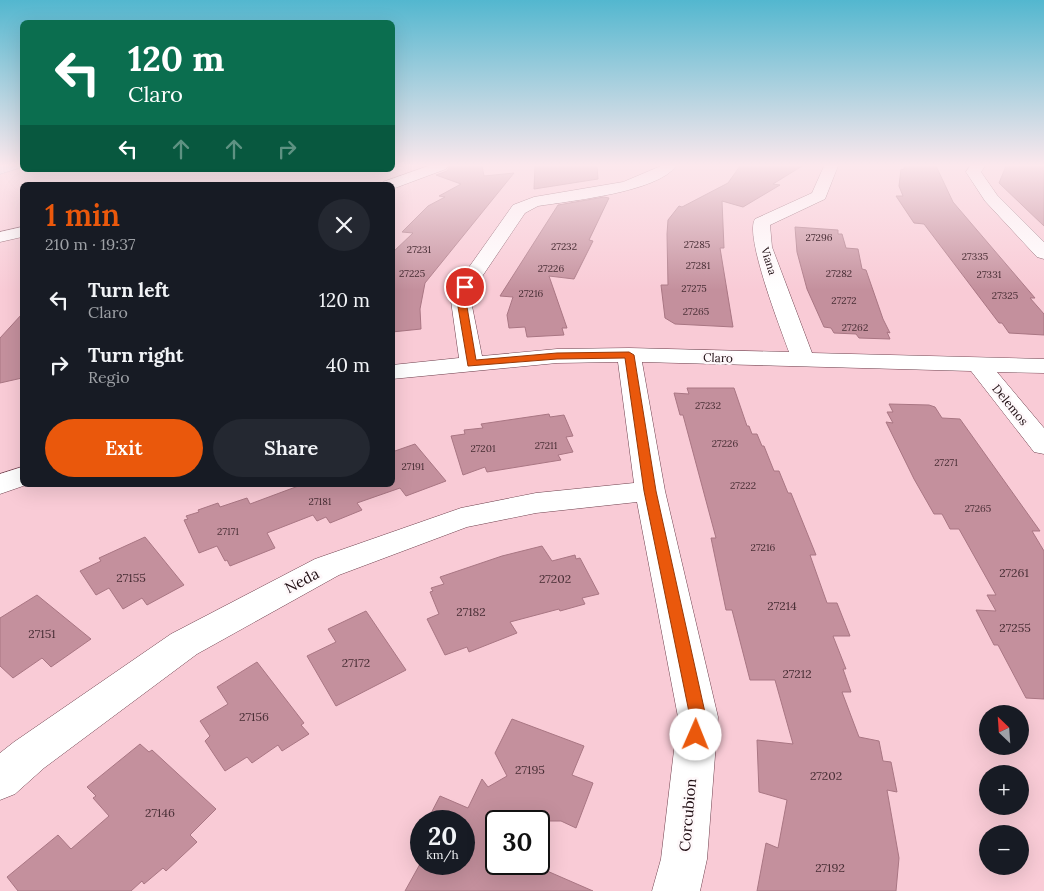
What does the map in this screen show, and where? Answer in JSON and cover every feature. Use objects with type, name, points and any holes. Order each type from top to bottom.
[{"type":"street","points":[[472,364],[462,301],[465,287],[473,273],[519,209],[522,208]]},
{"type":"street","name":"Viana","points":[[794,208],[761,223],[763,247],[803,360]]},
{"type":"street","points":[[1000,208],[1044,253]]},
{"type":"street","points":[[0,237],[20,232]]},
{"type":"street","name":"Claro","points":[[395,372],[557,356],[629,355],[1044,366]]},
{"type":"street","name":"Corcubion","points":[[629,355],[650,491],[698,717],[684,859],[676,891]]},
{"type":"street","name":"Delemos","points":[[977,364],[1044,446]]},
{"type":"street","points":[[0,485],[20,477]]},
{"type":"street","name":"Neda","points":[[0,780],[29,755],[184,644],[327,567],[461,518],[536,503],[650,491]]},
{"type":"building","points":[[426,208],[486,208],[425,283],[420,309],[421,329],[395,332],[395,250],[413,233],[402,232]]},
{"type":"building","points":[[556,208],[604,208],[589,240],[593,241],[574,279],[549,276],[567,328],[562,328],[564,335],[527,337],[525,327],[509,328],[507,315],[513,297],[500,296]]},
{"type":"building","points":[[678,208],[722,208],[724,248],[720,248],[733,327],[675,324],[665,318],[661,285],[668,285],[668,220]]},
{"type":"building","points":[[904,208],[958,208],[1035,298],[1030,298],[1044,314],[1044,335],[1009,333],[1002,323],[999,323],[924,224],[914,223]]},
{"type":"building","points":[[1025,208],[1044,208],[1044,226]]},
{"type":"building","points":[[795,227],[838,230],[838,234],[842,234],[846,248],[858,249],[862,269],[866,270],[883,319],[890,333],[887,332],[890,339],[859,338],[856,334],[834,333],[831,328],[824,327],[807,289],[797,252]]},
{"type":"building","points":[[20,316],[20,378],[0,383],[0,338]]},
{"type":"building","points":[[687,388],[734,388],[747,426],[749,426],[752,434],[757,434],[774,471],[779,471],[788,493],[791,493],[816,555],[810,555],[827,603],[837,603],[850,636],[833,636],[846,669],[843,669],[851,692],[842,692],[859,737],[879,741],[883,761],[891,762],[897,792],[887,790],[899,858],[896,891],[757,891],[766,843],[778,848],[787,800],[759,792],[757,740],[793,744],[775,680],[750,680],[732,610],[726,610],[711,538],[716,538],[683,415],[680,415],[674,393],[689,394]]},
{"type":"building","points":[[889,404],[929,405],[935,407],[942,418],[960,419],[1040,531],[1032,531],[1044,551],[1044,699],[1026,698],[998,645],[994,645],[976,610],[996,611],[987,595],[996,595],[959,529],[950,529],[942,514],[934,514],[914,479],[886,422],[893,423],[887,412],[893,412]]},
{"type":"building","points":[[549,414],[550,417],[564,415],[573,436],[566,437],[573,452],[558,455],[561,460],[487,472],[485,467],[463,475],[451,436],[465,434],[464,430],[483,428],[481,424]]},
{"type":"building","points":[[415,444],[446,481],[406,496],[400,488],[357,503],[362,510],[330,523],[326,517],[317,521],[313,515],[267,533],[275,548],[230,566],[217,546],[199,553],[184,520],[188,519],[186,516],[199,512],[198,510],[218,503],[220,507],[247,498],[250,504],[296,487],[395,487],[395,451]]},
{"type":"building","points":[[145,537],[184,585],[147,605],[142,598],[123,609],[109,588],[96,595],[80,571],[101,561],[99,558]]},
{"type":"building","points":[[542,546],[552,561],[575,555],[576,559],[580,558],[599,594],[582,598],[585,604],[510,622],[517,633],[469,652],[467,647],[445,655],[427,619],[439,614],[430,592],[433,591],[431,588],[444,584],[440,577],[502,556]]},
{"type":"building","points":[[37,595],[91,639],[51,667],[42,658],[13,678],[0,666],[0,618]]},
{"type":"building","points":[[366,611],[406,670],[336,706],[307,656],[336,642],[328,629]]},
{"type":"building","points":[[257,662],[304,723],[301,725],[309,734],[282,751],[278,745],[252,763],[247,757],[225,771],[205,741],[210,736],[200,721],[228,704],[217,687]]},
{"type":"building","points":[[512,719],[584,746],[572,775],[593,783],[576,828],[561,821],[550,821],[550,810],[485,810],[485,875],[550,875],[550,872],[593,891],[405,891],[414,875],[475,875],[475,810],[433,810],[440,796],[468,808],[482,779],[488,787],[507,776],[495,753]]},
{"type":"building","points":[[140,744],[149,752],[152,750],[216,809],[190,835],[197,842],[166,871],[163,868],[144,884],[142,881],[131,891],[18,891],[7,877],[58,835],[71,849],[109,816],[93,798],[96,796],[87,787]]},
{"type":"route","points":[[465,287],[462,301],[472,364],[557,356],[629,355],[650,491],[698,717],[696,735]]}]
